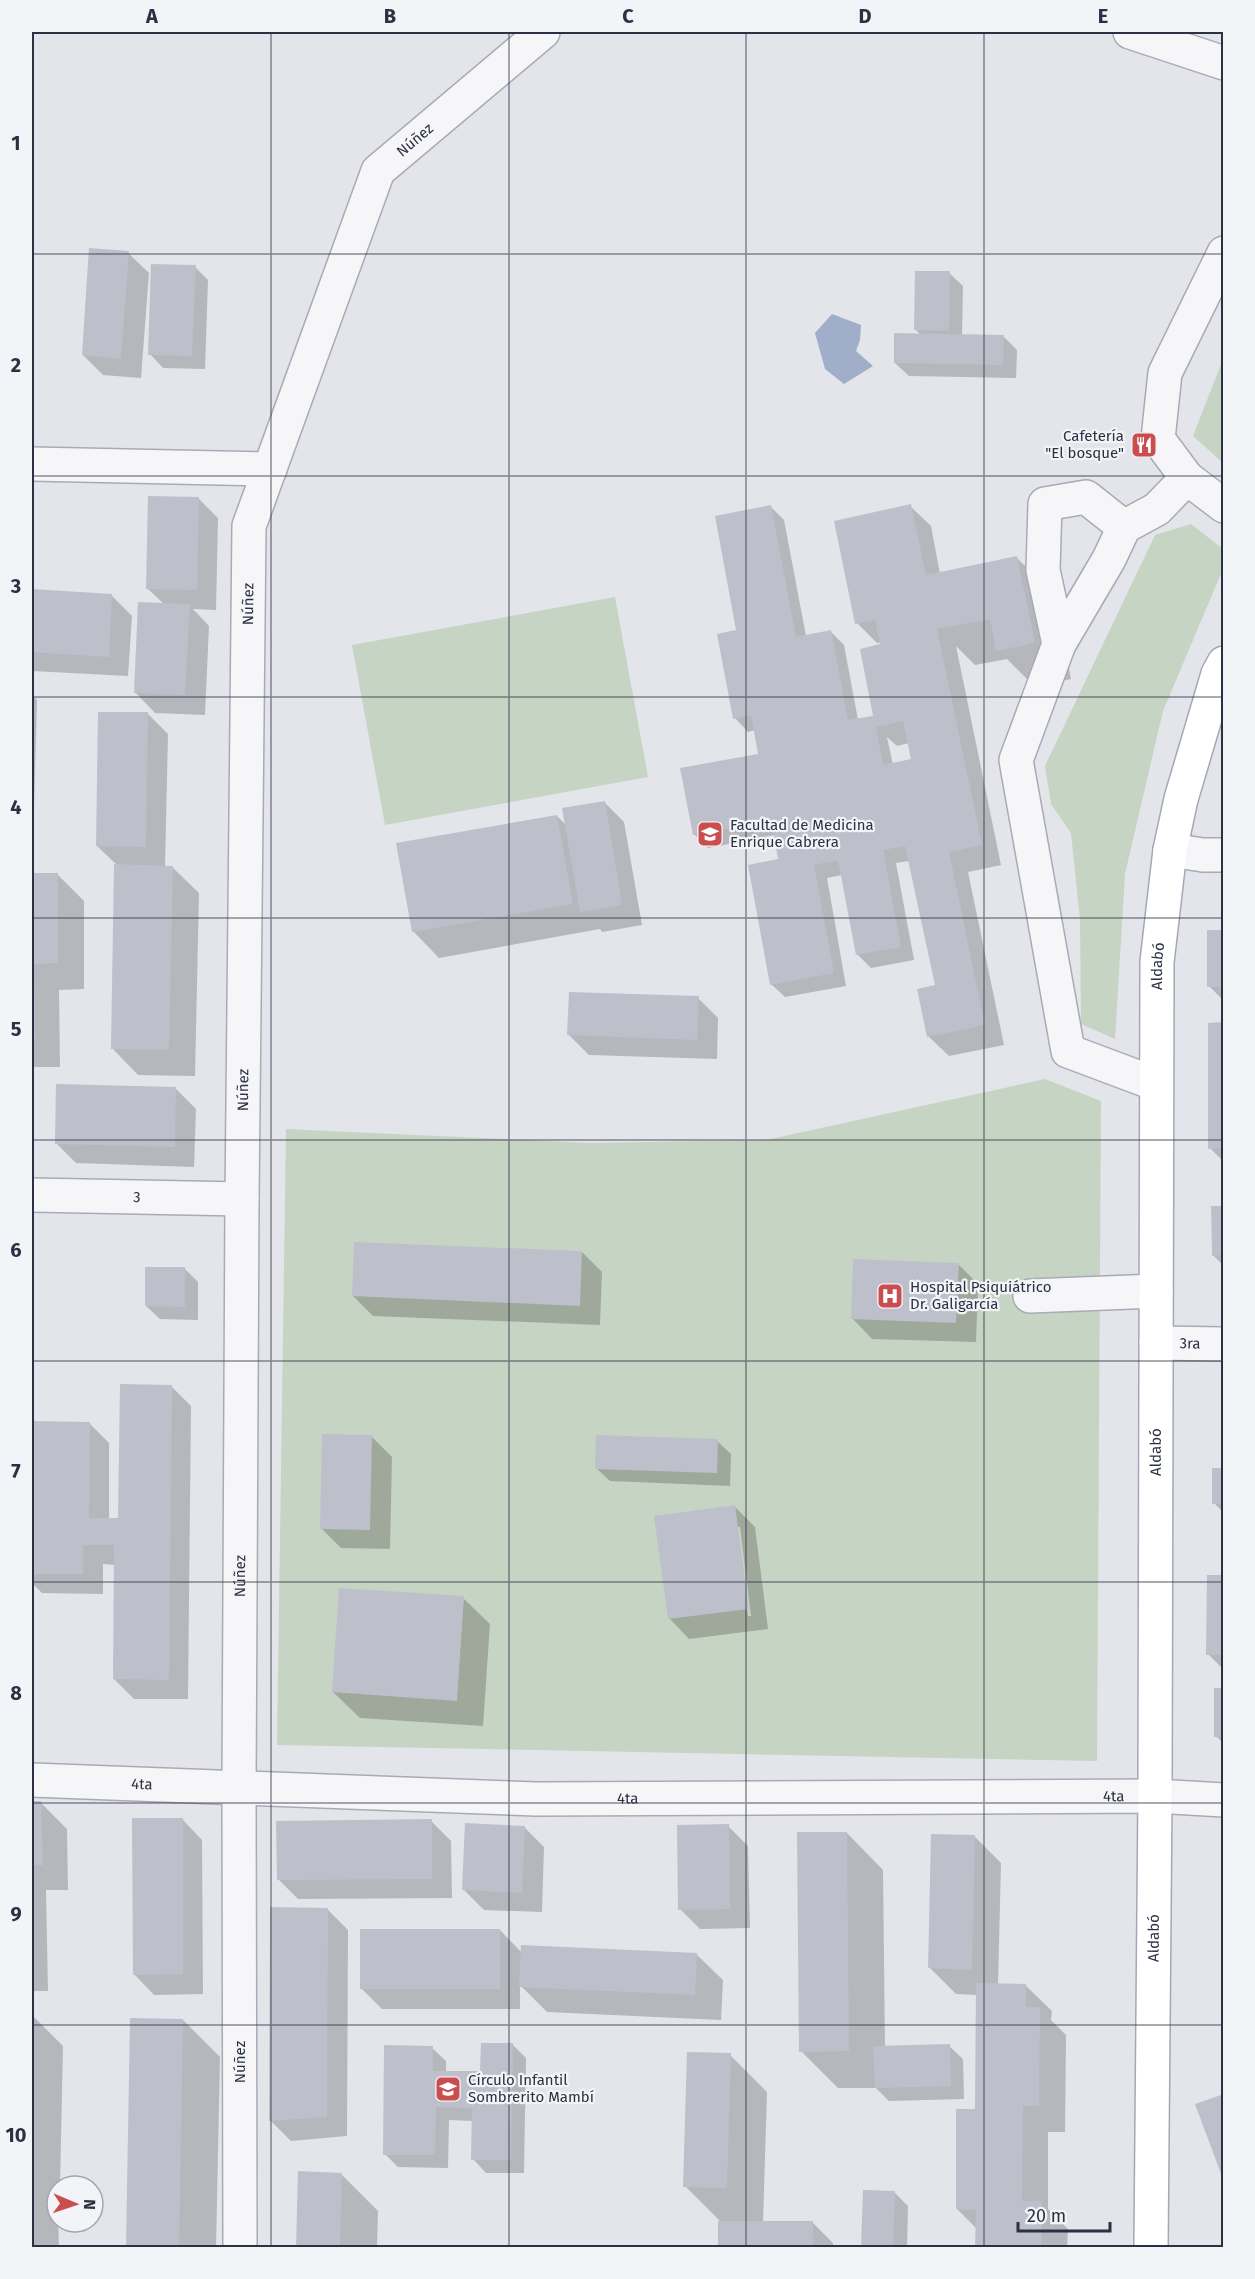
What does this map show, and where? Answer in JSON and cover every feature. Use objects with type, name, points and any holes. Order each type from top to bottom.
[{"type":"main road","name":"Aldabó","points":[[1151,2247],[1155,1796],[1157,962],[1170,850],[1181,799],[1218,674],[1224,663]]},
{"type":"street","name":"Núñez","points":[[240,2247],[239,1788],[242,1200],[249,526],[378,171],[543,32]]},
{"type":"street","points":[[1130,32],[1224,63]]},
{"type":"street","points":[[1224,253],[1165,373],[1158,439],[1187,478],[1224,506]]},
{"type":"street","points":[[32,464],[270,469]]},
{"type":"street","points":[[1156,1084],[1068,1050],[1017,760],[1059,644],[1109,559],[1124,527],[1157,509],[1187,478]]},
{"type":"street","points":[[1059,644],[1043,570],[1045,504],[1086,497],[1124,527]]},
{"type":"street","points":[[1170,850],[1213,855]]},
{"type":"street","name":"3","points":[[32,1195],[242,1200]]},
{"type":"street","points":[[1030,1296],[1156,1291]]},
{"type":"street","name":"3ra","points":[[1156,1342],[1224,1344]]},
{"type":"street","name":"4ta","points":[[32,1780],[536,1799],[1155,1796],[1224,1800]]},
{"type":"green space","points":[[1223,359],[1223,463],[1193,436]]},
{"type":"green space","points":[[1191,524],[1223,549],[1223,569],[1163,711],[1125,874],[1115,1039],[1081,1024],[1080,920],[1071,833],[1051,804],[1045,766],[1155,535]]},
{"type":"green space","points":[[615,597],[648,777],[385,825],[352,645]]},
{"type":"green space","points":[[1045,1079],[1101,1101],[1097,1761],[277,1745],[286,1129],[590,1143],[766,1140]]},
{"type":"water","points":[[832,314],[861,325],[860,340],[856,351],[873,366],[844,384],[825,369],[815,333]]},
{"type":"building","points":[[89,248],[129,251],[121,359],[82,355]]},
{"type":"building","points":[[151,264],[196,265],[192,356],[148,355]]},
{"type":"building","points":[[915,271],[950,271],[949,331],[914,330]]},
{"type":"building","points":[[894,333],[1004,335],[1003,365],[894,363]]},
{"type":"building","points":[[148,496],[199,497],[197,590],[146,589]]},
{"type":"building","points":[[911,504],[926,575],[1017,556],[1035,643],[996,651],[990,619],[937,629],[982,845],[949,852],[985,1025],[927,1037],[917,989],[935,985],[905,846],[883,850],[901,947],[856,955],[838,860],[814,865],[834,973],[770,985],[748,865],[778,859],[771,820],[693,835],[680,768],[758,754],[751,715],[733,719],[717,634],[736,630],[715,516],[771,505],[796,637],[831,630],[848,720],[873,716],[860,649],[880,644],[875,620],[855,624],[834,521]],"holes":[[[903,721],[911,759],[883,765],[876,727]]]},
{"type":"building","points":[[32,589],[112,594],[109,657],[32,652]]},
{"type":"building","points":[[138,602],[190,604],[185,695],[134,693]]},
{"type":"building","points":[[98,712],[148,712],[146,847],[96,846]]},
{"type":"building","points":[[605,801],[622,905],[580,912],[562,808]]},
{"type":"building","points":[[557,815],[573,904],[412,932],[396,843]]},
{"type":"building","points":[[114,864],[173,866],[169,1050],[111,1049]]},
{"type":"building","points":[[32,873],[58,873],[58,963],[34,964],[35,1041],[32,1041]]},
{"type":"building","points":[[1207,930],[1224,930],[1224,987],[1207,987]]},
{"type":"building","points":[[569,992],[699,996],[697,1040],[567,1035]]},
{"type":"building","points":[[1224,1022],[1224,1148],[1208,1149],[1208,1023]]},
{"type":"building","points":[[56,1084],[176,1087],[175,1147],[55,1144]]},
{"type":"building","points":[[1211,1206],[1224,1206],[1224,1302],[1221,1302],[1221,1255],[1212,1256]]},
{"type":"building","points":[[354,1242],[582,1251],[580,1306],[352,1296]]},
{"type":"building","points":[[853,1259],[959,1263],[956,1323],[851,1319]]},
{"type":"building","points":[[145,1267],[185,1267],[185,1307],[145,1306]]},
{"type":"building","points":[[120,1384],[172,1385],[169,1680],[113,1679],[114,1545],[83,1545],[83,1574],[32,1574],[32,1421],[90,1422],[89,1518],[118,1518]]},
{"type":"building","points":[[322,1434],[372,1435],[370,1530],[320,1529]]},
{"type":"building","points":[[596,1435],[718,1439],[717,1473],[595,1469]]},
{"type":"building","points":[[1212,1468],[1224,1468],[1224,1504],[1212,1504]]},
{"type":"building","points":[[735,1505],[749,1609],[668,1619],[654,1516]]},
{"type":"building","points":[[1207,1575],[1224,1575],[1224,1655],[1206,1655]]},
{"type":"building","points":[[339,1588],[464,1596],[457,1701],[332,1692]]},
{"type":"building","points":[[1214,1688],[1224,1688],[1224,1737],[1214,1737]]},
{"type":"building","points":[[32,1801],[41,1801],[43,1865],[32,1865]]},
{"type":"building","points":[[132,1818],[183,1818],[183,1974],[133,1975]]},
{"type":"building","points":[[432,1819],[432,1879],[277,1880],[276,1821]]},
{"type":"building","points":[[465,1823],[525,1826],[522,1893],[462,1890]]},
{"type":"building","points":[[729,1824],[730,1909],[678,1910],[677,1825]]},
{"type":"building","points":[[797,1832],[847,1832],[849,2051],[799,2052]]},
{"type":"building","points":[[931,1834],[975,1835],[972,1970],[928,1968]]},
{"type":"building","points":[[270,1907],[328,1908],[327,2117],[269,2121]]},
{"type":"building","points":[[360,1929],[500,1929],[500,1989],[360,1989]]},
{"type":"building","points":[[521,1945],[697,1953],[695,1995],[519,1987]]},
{"type":"building","points":[[976,1983],[1026,1984],[1026,2007],[1040,2007],[1039,2106],[1023,2106],[1022,2201],[1042,2201],[1041,2248],[975,2248],[976,2210],[956,2209],[956,2109],[975,2109]]},
{"type":"building","points":[[130,2018],[183,2019],[179,2248],[126,2248]]},
{"type":"building","name":"Círculo Infantil Sombrerito Mambí","points":[[481,2043],[513,2043],[511,2160],[471,2160],[472,2108],[436,2107],[435,2155],[383,2155],[384,2045],[433,2046],[433,2071],[480,2071]]},
{"type":"building","points":[[950,2044],[951,2086],[875,2088],[873,2046]]},
{"type":"building","points":[[687,2052],[731,2053],[727,2188],[683,2187]]},
{"type":"building","points":[[1224,2094],[1224,2179],[1223,2179],[1195,2104]]},
{"type":"building","points":[[298,2171],[342,2173],[340,2248],[296,2248]]},
{"type":"building","points":[[863,2190],[895,2191],[893,2248],[861,2248]]},
{"type":"building","points":[[718,2221],[813,2221],[813,2248],[718,2248]]},
{"type":"place","name":"Cafetería \"El bosque\"","points":[[1144,445]]},
{"type":"place","name":"Facultad de Medicina Enrique Cabrera","points":[[710,834]]},
{"type":"place","name":"Hospital Psiquiátrico Dr. Galigarcía","points":[[890,1296]]},
{"type":"place","name":"Círculo Infantil Sombrerito Mambí","points":[[448,2089]]}]
